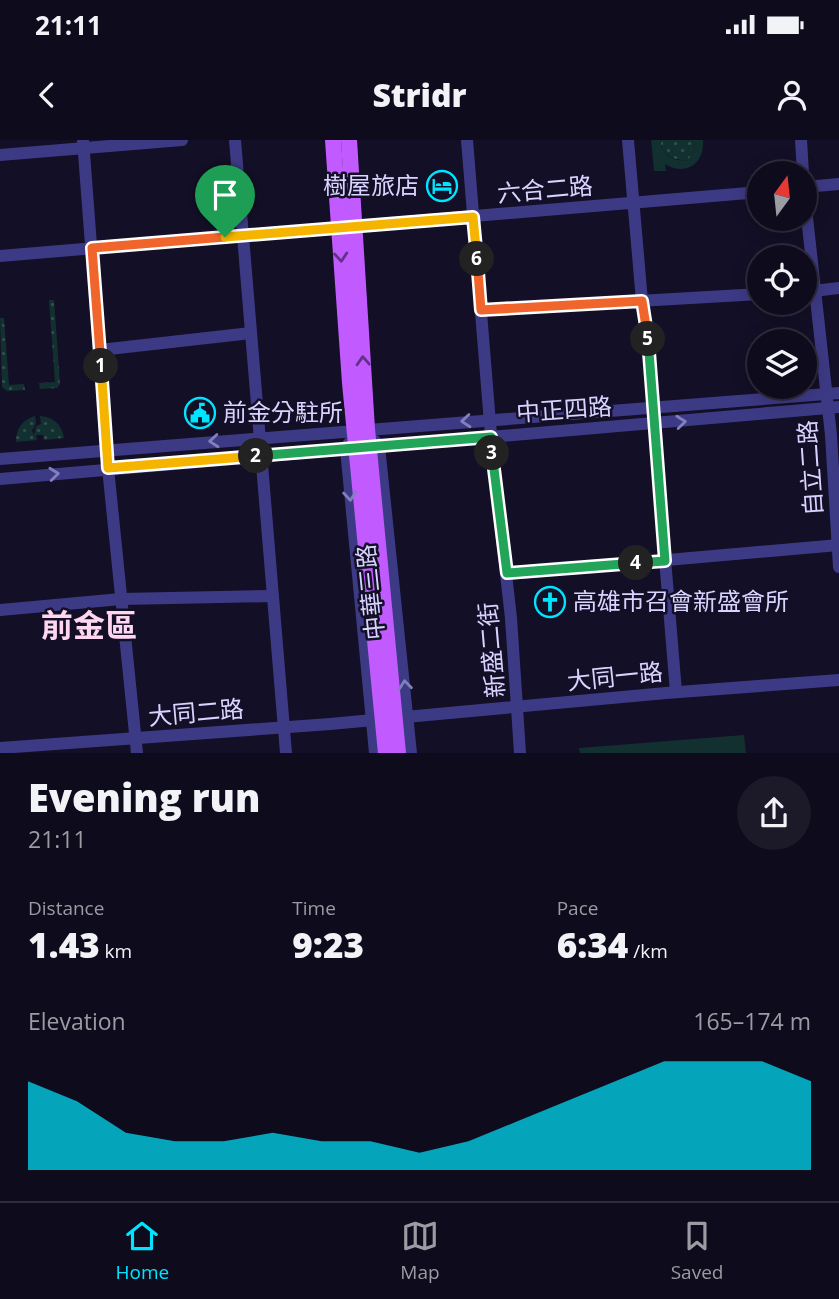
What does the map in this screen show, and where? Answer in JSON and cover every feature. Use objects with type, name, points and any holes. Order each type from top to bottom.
[{"type":"main road","name":"中華三路","points":[[333,140],[347,226]]},
{"type":"main road","name":"中華三路","points":[[349,140],[347,226],[361,430],[390,719],[398,753]]},
{"type":"main road","name":"中華三路","points":[[386,753],[390,719]]},
{"type":"street","points":[[0,155],[84,144],[182,140]]},
{"type":"street","points":[[235,140],[286,753]]},
{"type":"street","name":"新盛二街","points":[[467,140],[491,437],[507,573],[520,753]]},
{"type":"street","points":[[628,140],[654,409],[676,692]]},
{"type":"street","points":[[801,140],[802,161]]},
{"type":"street","points":[[84,144],[108,468],[137,753]]},
{"type":"street","points":[[817,186],[839,184]]},
{"type":"street","name":"六合二路","points":[[0,256],[747,193]]},
{"type":"street","points":[[817,290],[839,288]]},
{"type":"street","points":[[481,310],[747,295]]},
{"type":"street","name":"自立二路","points":[[816,315],[833,394],[839,567]]},
{"type":"street","points":[[100,350],[251,333]]},
{"type":"street","name":"中正四路","points":[[0,459],[833,394]]},
{"type":"street","name":"中正四路","points":[[0,479],[834,408]]},
{"type":"street","name":"中華三路","points":[[361,430],[390,719],[411,753]]},
{"type":"street","points":[[507,573],[838,545]]},
{"type":"street","points":[[0,610],[121,600],[273,596]]},
{"type":"street","name":"大同一路","points":[[390,719],[676,692],[839,680]]},
{"type":"street","name":"中華三路","points":[[375,753],[390,719]]},
{"type":"street","name":"大同二路","points":[[0,748],[390,719]]},
{"type":"green space","points":[[651,140],[660,140],[666,154],[678,160],[688,160],[694,152],[695,140],[703,140],[703,148],[693,166],[680,169],[665,164],[666,171],[654,171]]},
{"type":"green space","points":[[660,140],[695,140],[694,152],[688,160],[678,160],[666,154]]},
{"type":"green space","points":[[49,300],[54,300],[60,384],[57,388],[40,389],[39,383],[55,382]]},
{"type":"green space","points":[[0,318],[4,318],[9,385],[24,384],[25,390],[7,391],[2,387]]},
{"type":"green space","points":[[35,416],[36,424],[32,431],[34,435],[36,426],[41,424],[40,416],[56,422],[64,438],[44,440],[43,435],[36,435],[37,440],[16,442],[21,426]]},
{"type":"green space","points":[[744,735],[746,753],[580,753],[579,748]]},
{"type":"place","name":"樹屋旅店","points":[[442,186]]},
{"type":"place","name":"前金分駐所","points":[[200,413]]},
{"type":"place","name":"高雄市召會新盛會所","points":[[550,602]]},
{"type":"district","name":"前金區","points":[[89,626]]},
{"type":"route","points":[[473,217],[481,310],[642,301],[653,391],[665,561],[507,573],[491,437],[108,468],[92,248],[225,237],[473,217]]}]
